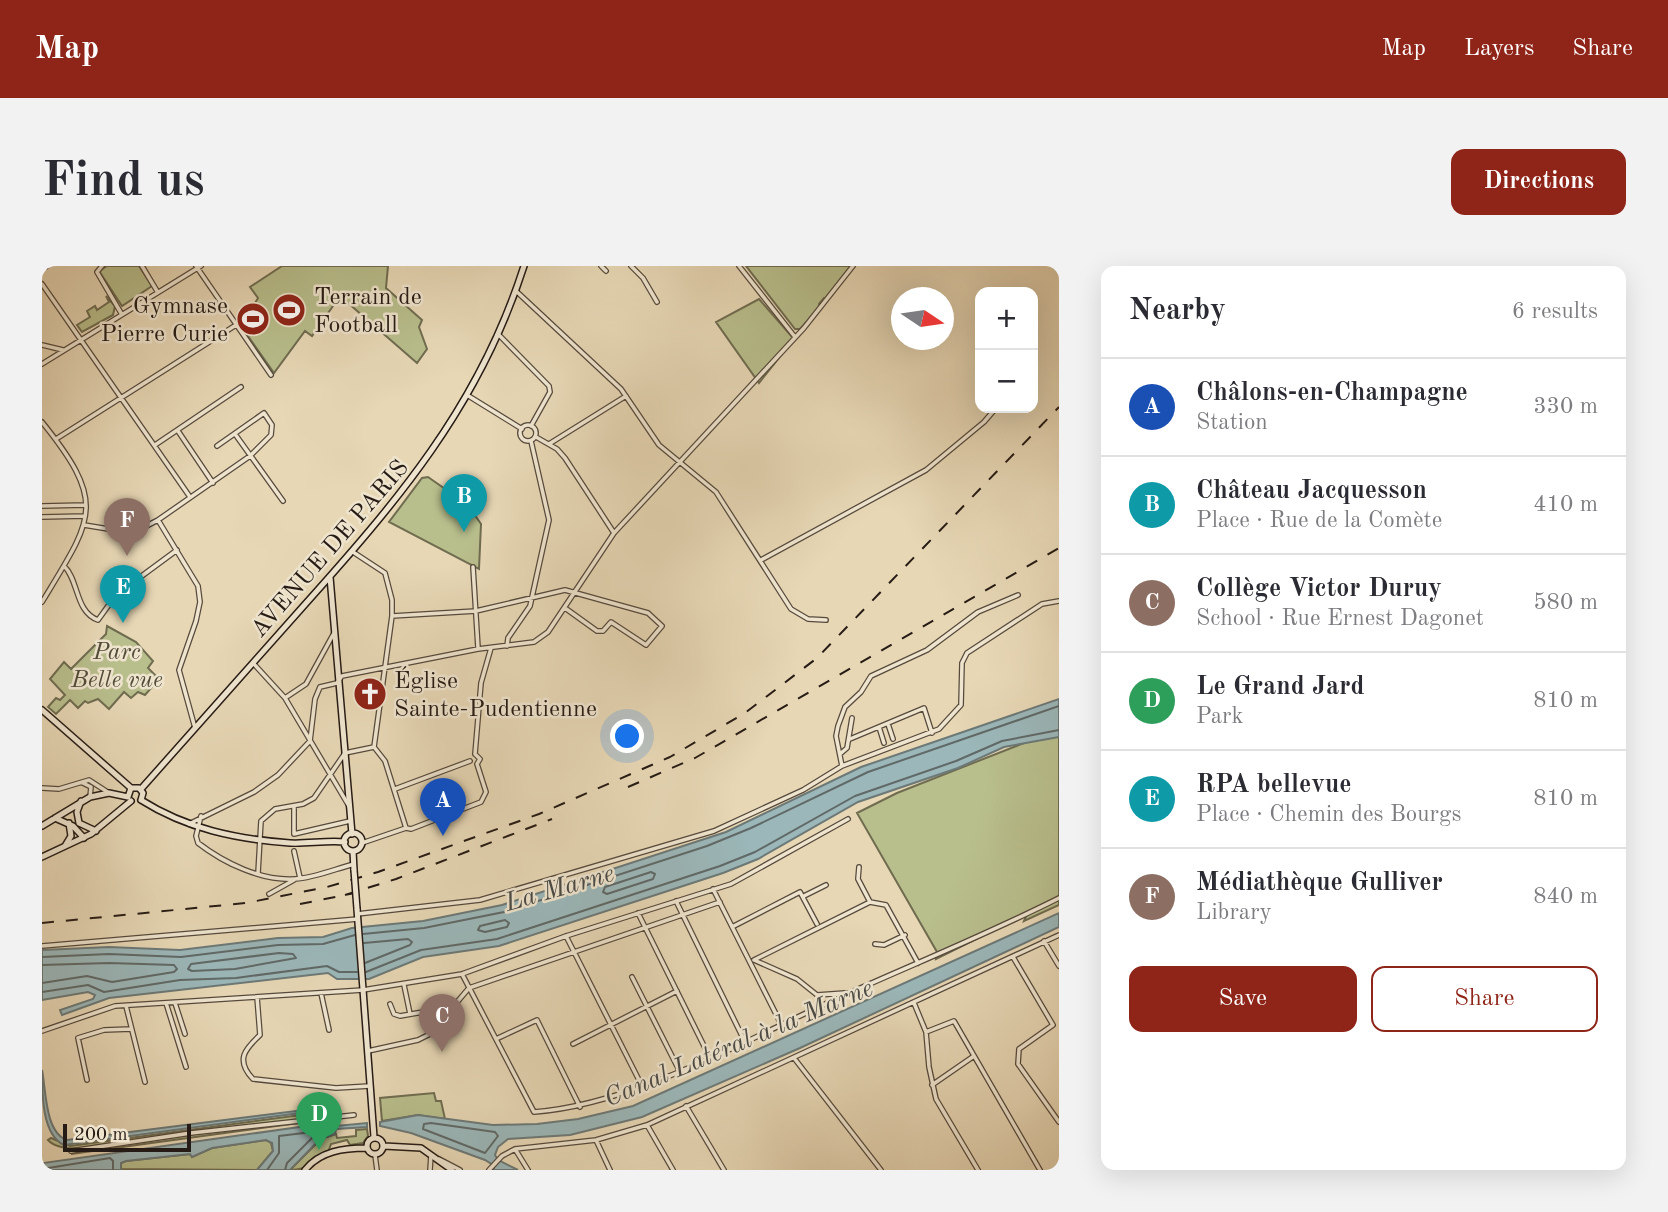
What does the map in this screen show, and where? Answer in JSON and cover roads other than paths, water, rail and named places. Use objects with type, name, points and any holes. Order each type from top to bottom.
[{"type":"main road","name":"AVENUE DE PARIS","points":[[141,789],[405,491],[467,395],[498,334],[524,266]]},
{"type":"main road","points":[[42,826],[81,801],[109,793],[141,800],[187,825],[198,828],[292,843],[345,842],[352,834],[330,577]]},
{"type":"main road","points":[[42,710],[131,788],[141,789],[141,800]]},
{"type":"main road","points":[[43,856],[96,831],[129,799],[131,788]]},
{"type":"main road","points":[[81,801],[77,812],[79,823],[96,831]]},
{"type":"main road","points":[[55,818],[69,823],[84,838]]},
{"type":"main road","points":[[63,848],[71,835],[69,823]]},
{"type":"main road","points":[[352,834],[360,837],[362,843],[353,851]]},
{"type":"main road","points":[[345,842],[353,851],[373,1116],[374,1135],[367,1147]]},
{"type":"main road","points":[[374,1135],[384,1146]]},
{"type":"main road","points":[[384,1146],[412,1146],[432,1153],[452,1170]]},
{"type":"main road","points":[[305,1170],[314,1160],[326,1153],[367,1147],[375,1154],[380,1153],[384,1146]]},
{"type":"street","points":[[102,266],[97,272],[121,313]]},
{"type":"street","points":[[142,266],[157,291]]},
{"type":"street","points":[[601,266],[607,271]]},
{"type":"street","points":[[631,266],[643,278],[657,302]]},
{"type":"street","points":[[739,266],[795,337]]},
{"type":"street","points":[[187,825],[254,792],[278,775],[310,741],[315,699],[320,687],[340,678],[385,668],[478,649],[534,642],[548,632],[614,533],[795,337],[853,266]]},
{"type":"street","points":[[42,363],[198,267],[271,375]]},
{"type":"street","points":[[42,284],[190,497]]},
{"type":"street","points":[[516,291],[556,326],[625,396],[659,444],[716,492],[794,612],[808,619],[826,620]]},
{"type":"street","points":[[56,439],[236,325]]},
{"type":"street","points":[[498,334],[549,386],[550,392],[531,426],[522,429]]},
{"type":"street","points":[[42,345],[63,350]]},
{"type":"street","points":[[155,445],[241,387]]},
{"type":"street","points":[[467,395],[522,429]]},
{"type":"street","points":[[549,444],[625,396]]},
{"type":"street","points":[[84,525],[133,533],[158,520],[250,456],[271,435],[272,425],[264,413],[217,446]]},
{"type":"street","points":[[761,561],[926,470],[992,413]]},
{"type":"street","points":[[42,422],[79,472],[86,505],[84,525],[42,602]]},
{"type":"street","points":[[531,426],[536,437]]},
{"type":"street","points":[[522,429],[522,438],[531,441]]},
{"type":"street","points":[[178,431],[213,483]]},
{"type":"street","points":[[235,433],[283,501]]},
{"type":"street","points":[[536,437],[565,458],[614,533]]},
{"type":"street","points":[[531,441],[536,437]]},
{"type":"street","points":[[507,646],[508,638],[522,620],[533,597],[549,520],[531,441]]},
{"type":"street","points":[[42,506],[86,505]]},
{"type":"street","points":[[42,517],[86,516]]},
{"type":"street","points":[[158,520],[198,586],[200,602],[179,670],[195,728]]},
{"type":"street","points":[[64,566],[74,576],[78,598],[93,619],[101,618],[108,605],[135,580],[177,550]]},
{"type":"street","points":[[353,552],[385,573],[392,600],[374,747]]},
{"type":"street","points":[[473,567],[478,649]]},
{"type":"street","points":[[392,616],[476,611],[565,590],[650,614],[662,626],[646,645],[611,622],[603,631],[597,631],[565,607]]},
{"type":"street","points":[[842,766],[836,734],[843,710],[861,692],[871,676],[927,650],[978,612],[1018,595]]},
{"type":"street","points":[[42,946],[358,917],[461,904],[570,876],[714,831],[805,789],[842,766],[932,733],[946,725],[961,705],[962,663],[967,653],[1042,604],[1059,601]]},
{"type":"street","points":[[285,698],[306,684],[335,631]]},
{"type":"street","points":[[470,761],[475,754],[481,684],[491,648]]},
{"type":"street","points":[[253,663],[285,698],[349,807]]},
{"type":"street","points":[[849,739],[924,708],[932,733]]},
{"type":"street","points":[[840,754],[845,752],[852,718]]},
{"type":"street","points":[[888,724],[893,739]]},
{"type":"street","points":[[879,727],[884,743]]},
{"type":"street","points":[[258,873],[261,821],[275,809],[294,806],[314,798],[345,753],[374,747]]},
{"type":"street","points":[[374,747],[383,755],[406,828]]},
{"type":"street","points":[[362,843],[406,828],[411,829],[483,800],[486,792],[477,764],[480,759],[475,754]]},
{"type":"street","points":[[395,789],[470,761],[477,764]]},
{"type":"street","points":[[42,788],[59,789],[92,780],[109,793]]},
{"type":"street","points":[[81,782],[91,787],[90,797]]},
{"type":"street","points":[[294,806],[293,834],[350,821]]},
{"type":"street","points":[[201,816],[196,839],[207,849],[233,865],[294,880]]},
{"type":"street","points":[[42,1031],[126,1006],[363,989],[404,985],[462,974],[566,936],[730,884],[848,819]]},
{"type":"street","points":[[294,851],[300,878]]},
{"type":"street","points":[[269,894],[300,878],[354,867]]},
{"type":"street","points":[[859,867],[858,879],[870,902]]},
{"type":"street","points":[[804,896],[826,885]]},
{"type":"street","points":[[713,889],[781,1024]]},
{"type":"street","points":[[732,927],[799,893],[804,896],[817,924]]},
{"type":"street","points":[[462,974],[534,1112],[580,1107],[679,1070],[1059,898]]},
{"type":"street","points":[[676,901],[744,1040]]},
{"type":"street","points":[[368,1051],[418,1040],[430,1034],[469,988],[720,902]]},
{"type":"street","points":[[754,960],[870,902],[886,905],[905,935],[918,963]]},
{"type":"street","points":[[638,913],[709,1056]]},
{"type":"street","points":[[489,1170],[502,1156],[515,1149],[596,1140],[647,1125],[1059,934]]},
{"type":"street","points":[[875,944],[884,946],[905,935]]},
{"type":"street","points":[[566,936],[642,1086]]},
{"type":"street","points":[[1044,942],[1059,966]]},
{"type":"street","points":[[747,957],[797,979],[817,995],[850,992]]},
{"type":"street","points":[[1013,957],[1056,1025],[1018,1049],[1018,1064],[1059,1122]]},
{"type":"street","points":[[632,977],[679,1070]]},
{"type":"street","points":[[404,985],[410,1014]]},
{"type":"street","points":[[573,1044],[677,991]]},
{"type":"street","points":[[321,993],[329,1030]]},
{"type":"street","points":[[257,997],[260,1035],[244,1050],[243,1055],[253,1079],[336,1088],[370,1086]]},
{"type":"street","points":[[166,1003],[186,1067]]},
{"type":"street","points":[[175,1003],[185,1034]]},
{"type":"street","points":[[914,1003],[926,1032],[936,1099],[978,1170]]},
{"type":"street","points":[[390,1004],[396,1016],[454,1006]]},
{"type":"street","points":[[126,1006],[145,1082]]},
{"type":"street","points":[[496,1039],[537,1020],[580,1107]]},
{"type":"street","points":[[926,1032],[954,1021],[1040,1170]]},
{"type":"street","points":[[87,1080],[78,1038],[104,1030],[131,1029]]},
{"type":"street","points":[[932,1085],[974,1056]]},
{"type":"street","points":[[794,1058],[881,1170]]},
{"type":"street","points":[[687,1106],[724,1170]]},
{"type":"street","points":[[71,1151],[205,1131],[354,1115]]},
{"type":"street","points":[[647,1125],[673,1170]]},
{"type":"street","points":[[596,1140],[610,1170]]},
{"type":"street","points":[[515,1149],[528,1170]]},
{"type":"street","points":[[430,1170],[432,1153]]},
{"type":"street","points":[[375,1154],[377,1170]]},
{"type":"street","points":[[439,1158],[460,1170]]},
{"type":"water","name":"La Marne","points":[[1059,699],[1059,737],[1004,747],[958,768],[858,802],[758,859],[723,873],[499,946],[423,957],[369,979],[337,979],[328,973],[109,998],[62,1015],[60,1010],[93,999],[95,995],[88,992],[42,1000],[42,950],[109,947],[180,950],[278,938],[323,937],[352,928],[423,921],[502,905],[726,832],[861,767]]},
{"type":"water","points":[[1059,913],[1059,927],[800,1048],[642,1117],[570,1135],[508,1139],[498,1147],[495,1155],[498,1160],[518,1170],[494,1170],[493,1165],[485,1160],[411,1133],[380,1126],[380,1122],[418,1115],[493,1125],[537,1124],[578,1119],[633,1106]]},
{"type":"water","points":[[42,1070],[50,1120],[54,1129],[67,1140],[328,1107],[330,1109],[64,1145],[57,1140],[47,1123]]},
{"type":"water","points":[[335,1122],[336,1126],[367,1123],[367,1127],[336,1129],[335,1134],[320,1139],[290,1170],[257,1170],[273,1151],[272,1143],[266,1140],[212,1148],[192,1157],[190,1154],[126,1161],[121,1163],[121,1170],[44,1170],[43,1163]]},
{"type":"railway","points":[[42,923],[246,903],[327,887],[378,872],[539,814],[670,757],[745,713],[817,658],[1059,407]]},
{"type":"railway","points":[[628,787],[695,758],[1059,548]]},
{"type":"railway","points":[[345,895],[396,879],[552,819]]},
{"type":"railway","points":[[300,904],[355,893]]},
{"type":"place","name":"Terrain de Football","points":[[289,310]]},
{"type":"place","name":"Gymnase Pierre Curie","points":[[253,319]]},
{"type":"place","name":"Château Jacquesson","points":[[464,532]]},
{"type":"place","name":"Médiathèque Gulliver","points":[[127,556]]},
{"type":"place","name":"RPA bellevue","points":[[123,623]]},
{"type":"place","name":"Église Sainte-Pudentienne","points":[[370,694]]},
{"type":"place","name":"Châlons-en-Champagne","points":[[443,836]]},
{"type":"place","name":"Collège Victor Duruy","points":[[442,1052]]},
{"type":"place","name":"Le Grand Jard","points":[[319,1150]]},
{"type":"park label","name":"Parc Belle vue","points":[[117,665]]},
{"type":"water label","name":"Canal Latéral à la Marne","points":[[738,1042]]}]
